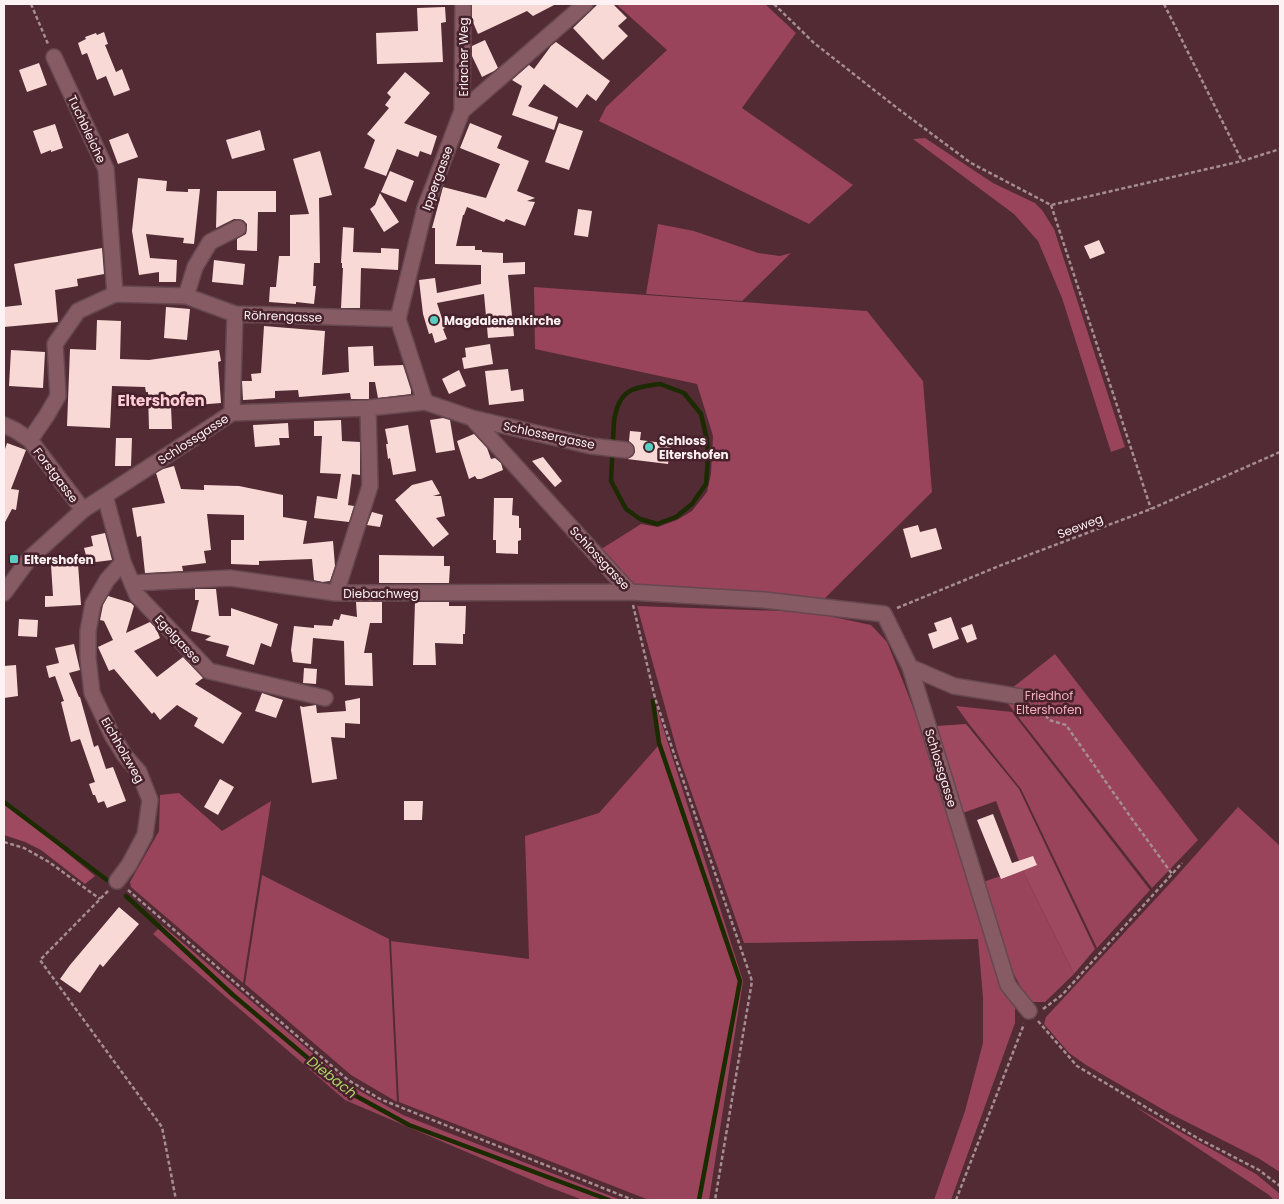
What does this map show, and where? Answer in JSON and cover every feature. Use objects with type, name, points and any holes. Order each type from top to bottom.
[{"type":"street","name":"Erlacher Weg","points":[[462,110],[463,4]]},
{"type":"street","name":"Ippergasse","points":[[398,319],[425,208],[462,110],[585,4]]},
{"type":"street","name":"Tuchbleiche","points":[[54,57],[106,169],[115,294]]},
{"type":"street","points":[[186,296],[195,267],[210,242],[238,228]]},
{"type":"street","name":"Röhrengasse","points":[[30,440],[58,396],[55,344],[78,311],[115,294],[186,296],[235,314],[398,319]]},
{"type":"street","points":[[232,414],[235,314]]},
{"type":"street","points":[[398,319],[425,402]]},
{"type":"street","name":"Schlossgasse","points":[[4,593],[29,558],[83,510],[232,414],[368,408],[425,402],[472,418],[630,592],[764,600],[884,614],[910,667],[1008,985],[1029,1011]]},
{"type":"street","points":[[336,593],[370,486],[368,408]]},
{"type":"street","name":"Schlossergasse","points":[[472,418],[591,446],[622,449]]},
{"type":"street","name":"Forstgasse","points":[[4,425],[30,440],[83,510]]},
{"type":"street","name":"Egelgasse","points":[[104,496],[122,562],[137,595],[209,671],[324,698]]},
{"type":"street","name":"Eichholzweg","points":[[118,881],[145,835],[150,800],[139,772],[125,756],[112,735],[92,693],[88,658],[88,631],[93,604],[107,580],[122,562]]},
{"type":"street","name":"Diebachweg","points":[[133,583],[230,578],[336,593],[630,592]]},
{"type":"street","points":[[910,667],[954,686],[1022,697]]},
{"type":"path","points":[[31,4],[54,57]]},
{"type":"path","points":[[774,4],[814,43],[970,163],[1051,205],[1242,161],[1280,149]]},
{"type":"path","points":[[1164,4],[1242,161]]},
{"type":"path","points":[[1051,205],[1151,509]]},
{"type":"path","name":"Seeweg","points":[[884,614],[999,566],[1151,509],[1280,452]]},
{"type":"path","points":[[630,592],[655,698],[752,981],[715,1200]]},
{"type":"path","points":[[1022,697],[1036,699],[1049,720],[1066,725],[1172,874]]},
{"type":"path","points":[[4,842],[24,848],[49,862],[100,899]]},
{"type":"path","points":[[1029,1011],[1044,1008],[1062,995],[1182,863]]},
{"type":"path","points":[[176,1200],[162,1127],[40,960],[118,881],[348,1080],[380,1099],[633,1200]]},
{"type":"path","points":[[1029,1011],[1077,1066],[1199,1139],[1259,1170],[1280,1186]]},
{"type":"path","points":[[956,1200],[1029,1011]]},
{"type":"green space","points":[[616,4],[765,4],[796,33],[742,108],[853,185],[809,224],[599,121],[606,107],[667,50]]},
{"type":"green space","points":[[925,138],[993,183],[1035,203],[1042,210],[1054,229],[1125,447],[1111,452],[1062,298],[1038,241],[1014,214],[913,139]]},
{"type":"green space","points":[[658,224],[694,231],[758,253],[780,256],[791,253],[742,301],[646,294]]},
{"type":"green space","points":[[534,287],[867,311],[923,381],[932,492],[817,606],[630,592],[595,553],[641,524],[658,527],[677,520],[692,511],[707,492],[711,474],[713,436],[697,384],[535,349]]},
{"type":"green space","points":[[637,606],[810,612],[871,625],[887,642],[932,757],[1015,1006],[1015,1023],[951,1200],[934,1200],[965,1111],[983,1043],[983,998],[978,939],[744,943],[678,754]]},
{"type":"green space","name":"Friedhof Eltershofen","points":[[1055,654],[1198,840],[1152,888],[1002,696]]},
{"type":"green space","points":[[654,699],[743,981],[709,1200],[649,1200],[399,1102],[391,941],[529,959],[525,836],[599,813],[658,746]]},
{"type":"green space","points":[[956,706],[1012,712],[1150,890],[1097,948],[1021,789]]},
{"type":"green space","points":[[179,793],[222,831],[271,801],[243,983],[131,887],[130,882],[159,831],[160,795]]},
{"type":"green space","points":[[1238,807],[1280,846],[1280,1172],[1258,1158],[1169,1113],[1086,1065],[1069,1053],[1044,1024],[1046,1017]]},
{"type":"green space","points":[[1022,869],[1074,974],[1045,1002],[1031,1002],[1022,989],[1001,945],[980,883]]},
{"type":"green space","points":[[262,875],[389,939],[397,1102],[351,1075],[245,984]]},
{"type":"green space","points":[[162,925],[351,1086],[403,1115],[621,1200],[583,1200],[345,1100],[153,934]]},
{"type":"green space","points":[[1134,1106],[1256,1174],[1280,1194],[1280,1200],[1274,1200]]},
{"type":"shaded area","points":[[966,724],[1019,789],[1095,949],[1074,974],[1022,869],[996,801],[960,814],[936,726]]},
{"type":"shaded area","points":[[4,801],[95,876],[85,884],[41,850],[4,835]]},
{"type":"building","points":[[472,4],[556,4],[533,16],[527,11],[478,34],[472,20]]},
{"type":"building","points":[[598,4],[613,4],[627,18],[618,26],[628,36],[603,60],[573,28]]},
{"type":"building","points":[[445,7],[446,22],[441,23],[443,62],[377,64],[376,33],[418,31],[417,8]]},
{"type":"building","points":[[104,32],[108,44],[105,45],[116,72],[122,69],[130,90],[114,96],[106,76],[97,80],[87,53],[82,55],[78,43],[86,39],[85,37]]},
{"type":"building","points":[[485,40],[498,68],[482,77],[472,56],[472,46]]},
{"type":"building","points":[[556,42],[610,81],[596,101],[587,94],[577,108],[544,84],[528,106],[558,117],[554,130],[512,115],[522,86],[512,80],[529,65],[534,69]]},
{"type":"building","points":[[39,63],[47,85],[27,92],[19,70]]},
{"type":"building","points":[[405,72],[430,93],[404,123],[437,136],[431,155],[420,151],[418,157],[397,149],[386,176],[364,168],[375,140],[367,134],[389,108],[385,105],[391,97],[387,93]]},
{"type":"building","points":[[470,123],[502,136],[497,148],[529,161],[517,191],[535,198],[527,201],[535,202],[525,226],[506,219],[504,222],[467,207],[463,215],[456,246],[475,246],[475,250],[482,250],[482,252],[503,253],[503,263],[525,262],[525,274],[508,275],[514,336],[488,338],[484,294],[437,303],[447,339],[435,343],[432,333],[429,334],[423,314],[419,280],[435,278],[437,293],[481,284],[481,265],[435,264],[435,228],[432,228],[443,187],[486,198],[500,164],[460,148]]},
{"type":"building","points":[[559,123],[583,131],[569,170],[545,162]]},
{"type":"building","points":[[55,124],[63,148],[41,154],[33,131]]},
{"type":"building","points":[[260,130],[265,150],[232,159],[226,140]]},
{"type":"building","points":[[128,133],[138,157],[118,164],[109,140]]},
{"type":"building","points":[[320,151],[332,195],[319,198],[320,263],[314,263],[313,286],[316,286],[314,304],[269,302],[270,287],[276,287],[279,256],[290,256],[290,215],[309,214],[293,159]]},
{"type":"building","points":[[390,171],[414,181],[406,202],[381,192]]},
{"type":"building","points":[[138,178],[167,181],[166,191],[188,192],[188,189],[200,189],[194,244],[183,243],[184,238],[146,234],[150,258],[177,260],[176,282],[159,282],[159,272],[139,275],[132,231]]},
{"type":"building","points":[[217,191],[276,191],[276,212],[258,212],[257,251],[237,250],[237,239],[246,234],[247,229],[247,224],[243,220],[234,219],[216,228]]},
{"type":"building","points":[[380,193],[399,222],[384,232],[370,209],[375,205]]},
{"type":"building","points":[[578,209],[592,211],[588,237],[574,235]]},
{"type":"building","points":[[343,227],[354,228],[353,252],[381,253],[381,248],[399,249],[398,270],[361,268],[360,308],[341,308]]},
{"type":"building","points":[[1099,240],[1105,253],[1090,259],[1084,246]]},
{"type":"building","points":[[102,248],[104,274],[77,279],[78,286],[55,290],[58,322],[4,327],[4,307],[22,305],[14,264]]},
{"type":"building","points":[[214,260],[245,264],[243,285],[212,282]]},
{"type":"building","points":[[166,307],[190,309],[187,340],[164,338]]},
{"type":"building","points":[[97,320],[121,321],[120,359],[149,360],[219,350],[221,361],[218,362],[221,403],[171,407],[172,429],[149,429],[148,392],[146,392],[145,387],[112,386],[110,428],[67,426],[70,349],[96,350]]},
{"type":"building","points":[[264,326],[325,331],[322,375],[349,372],[348,347],[373,346],[374,366],[403,365],[411,394],[378,398],[375,382],[369,382],[369,399],[351,399],[350,393],[299,397],[298,390],[275,391],[275,398],[243,400],[242,381],[252,381],[251,374],[261,373]]},
{"type":"building","points":[[490,344],[493,364],[464,369],[462,358],[466,357],[465,348]]},
{"type":"building","points":[[11,350],[45,352],[43,388],[9,386]]},
{"type":"building","points":[[508,369],[511,391],[523,389],[524,401],[489,405],[485,371]]},
{"type":"building","points":[[459,370],[466,386],[449,394],[442,379]]},
{"type":"building","points":[[443,418],[450,420],[455,450],[436,453],[430,420]]},
{"type":"building","points":[[341,420],[342,441],[360,442],[360,475],[352,474],[348,505],[354,506],[349,522],[314,518],[317,496],[337,499],[341,474],[320,473],[322,436],[314,436],[314,421]]},
{"type":"building","points":[[288,423],[289,438],[279,438],[280,445],[255,447],[253,425]]},
{"type":"building","points":[[408,425],[416,471],[393,475],[390,458],[388,459],[385,429]]},
{"type":"building","name":"Schloss Eltershofen","points":[[630,431],[641,432],[640,440],[671,444],[668,464],[627,459],[633,456],[635,452],[634,446],[629,441]]},
{"type":"building","points":[[474,434],[487,448],[491,459],[495,458],[501,463],[503,470],[481,479],[477,479],[475,476],[469,479],[457,441]]},
{"type":"building","points":[[116,438],[132,438],[131,466],[115,466]]},
{"type":"building","points":[[7,443],[26,450],[11,489],[19,490],[16,510],[12,509],[4,524],[4,452]]},
{"type":"building","points":[[543,457],[562,481],[555,487],[532,461]]},
{"type":"building","points":[[174,466],[181,489],[204,490],[204,485],[239,486],[283,495],[283,517],[307,521],[303,544],[333,541],[335,566],[330,581],[314,580],[312,559],[259,561],[259,565],[231,564],[231,540],[244,540],[244,515],[207,514],[211,550],[204,551],[206,563],[182,566],[183,571],[145,573],[141,536],[137,537],[132,508],[165,503],[156,473]]},
{"type":"building","points":[[432,480],[440,494],[433,496],[441,496],[445,516],[436,518],[449,534],[433,547],[395,500],[412,485]]},
{"type":"building","points":[[494,498],[513,498],[512,515],[519,516],[519,528],[521,528],[518,554],[496,553],[496,540],[493,540]]},
{"type":"building","points":[[372,512],[383,515],[380,527],[367,525]]},
{"type":"building","points":[[918,525],[920,532],[936,528],[942,549],[911,558],[903,529]]},
{"type":"building","points":[[105,533],[112,560],[88,563],[84,548],[93,546],[91,536]]},
{"type":"building","points":[[379,555],[444,556],[444,566],[450,566],[449,583],[379,583]]},
{"type":"building","points":[[78,564],[81,605],[45,607],[45,596],[53,596],[51,565]]},
{"type":"building","points":[[195,589],[216,589],[219,616],[231,616],[231,608],[278,624],[271,647],[261,643],[254,665],[226,656],[229,646],[205,640],[211,636],[191,631],[199,600],[195,600]]},
{"type":"building","points":[[108,596],[131,603],[134,606],[126,633],[150,622],[156,628],[160,638],[134,651],[157,677],[183,657],[203,678],[195,684],[242,713],[223,744],[194,726],[198,718],[177,705],[160,720],[154,712],[152,714],[114,669],[109,671],[98,647],[113,640],[104,621],[100,620],[103,605]]},
{"type":"building","points":[[356,602],[382,602],[382,623],[370,623],[364,653],[372,653],[373,686],[345,685],[344,641],[313,638],[311,664],[293,662],[291,650],[294,626],[314,628],[314,625],[332,626],[334,619],[339,620],[341,614],[357,617]]},
{"type":"building","points":[[415,602],[449,602],[449,606],[466,606],[463,644],[435,643],[436,665],[413,665]]},
{"type":"building","points":[[951,617],[959,639],[933,649],[928,634],[937,631],[934,623]]},
{"type":"building","points":[[19,619],[38,620],[37,637],[18,636]]},
{"type":"building","points":[[972,624],[977,639],[967,643],[961,628]]},
{"type":"building","points":[[74,644],[80,670],[69,673],[80,697],[94,747],[98,745],[106,769],[113,767],[126,801],[107,808],[104,801],[98,803],[95,795],[93,795],[89,784],[95,782],[80,739],[71,742],[61,702],[64,701],[55,676],[49,678],[46,666],[59,663],[55,648]]},
{"type":"building","points":[[16,665],[18,696],[4,698],[4,666]]},
{"type":"building","points":[[304,668],[317,669],[316,684],[303,683]]},
{"type":"building","points":[[262,693],[283,700],[276,718],[255,711]]},
{"type":"building","points":[[360,698],[360,724],[345,723],[345,738],[331,737],[337,779],[312,783],[300,706],[316,705],[317,713],[346,711],[345,701]]},
{"type":"building","points":[[220,779],[234,787],[218,815],[204,807]]},
{"type":"building","points":[[404,801],[423,801],[422,820],[404,820]]},
{"type":"building","points":[[993,814],[1012,863],[1033,856],[1037,865],[1001,879],[977,820]]},
{"type":"building","points":[[119,907],[139,924],[103,967],[100,964],[80,993],[60,979]]},
{"type":"waterway","points":[[660,384],[684,393],[701,414],[707,440],[708,458],[706,484],[692,504],[676,517],[657,524],[640,519],[626,509],[611,481],[614,421],[619,402],[623,396],[634,389],[660,384]]},
{"type":"waterway","points":[[653,701],[659,743],[740,981],[699,1200]]},
{"type":"waterway","name":"Diebach","points":[[4,802],[107,880]]},
{"type":"waterway","name":"Diebach","points":[[126,896],[233,995],[347,1091],[409,1125],[609,1200]]},
{"type":"place","name":"Magdalenenkirche","points":[[434,320]]},
{"type":"place","name":"Schloss Eltershofen","points":[[649,447]]},
{"type":"place","name":"Eltershofen","points":[[14,559]]},
{"type":"district","name":"Eltershofen","points":[[161,400]]}]
